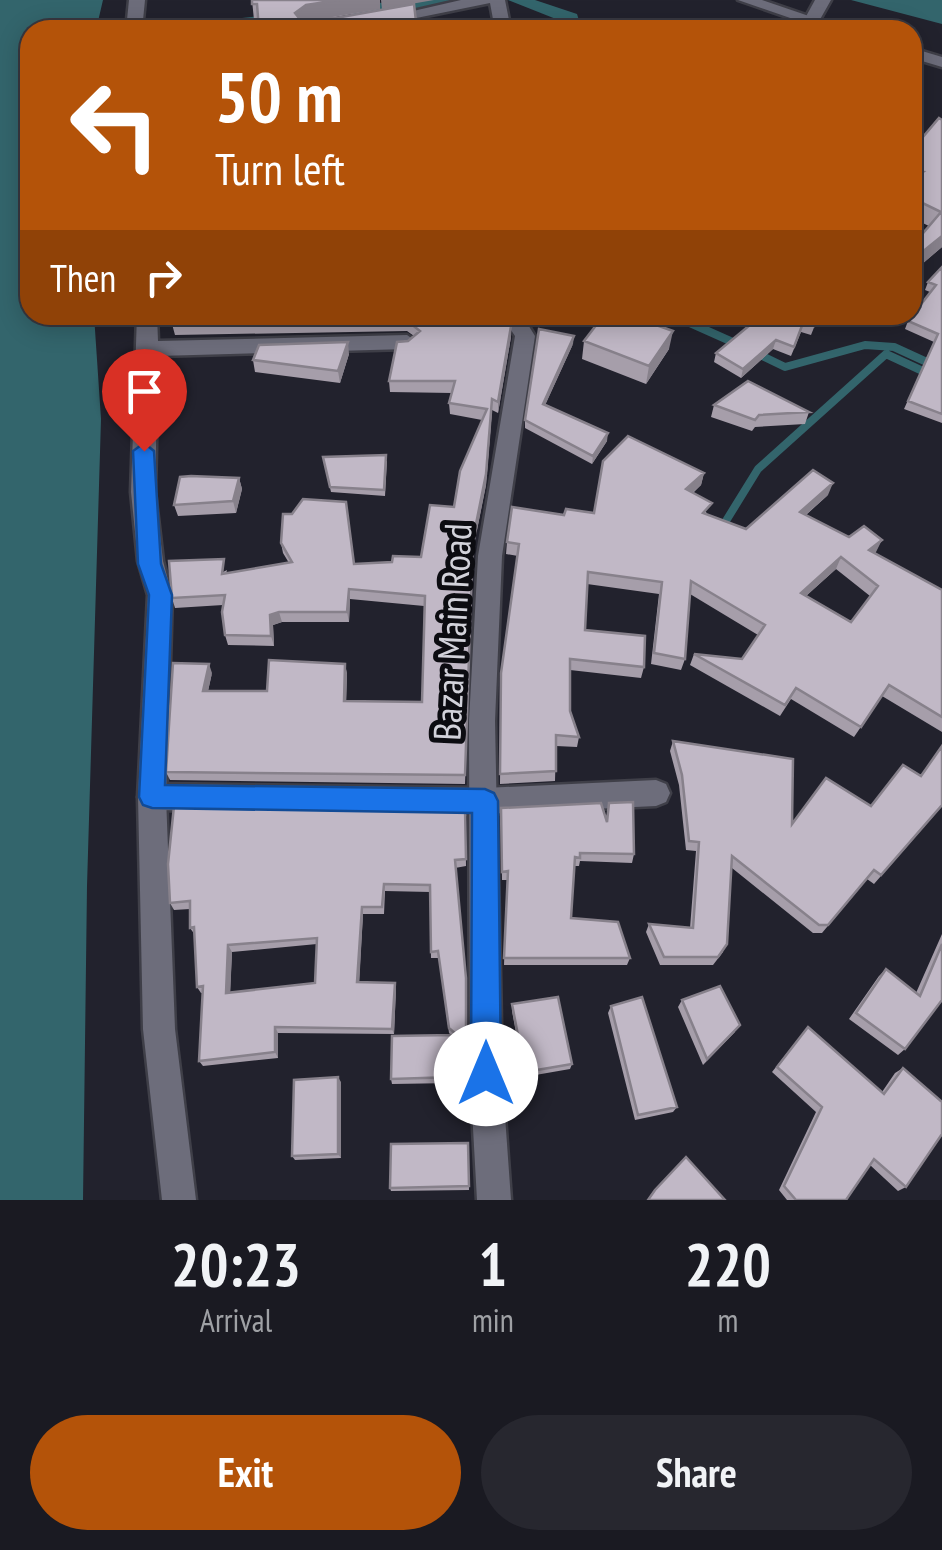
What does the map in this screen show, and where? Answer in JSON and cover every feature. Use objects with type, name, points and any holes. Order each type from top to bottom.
[{"type":"street","points":[[382,20],[485,0]]},
{"type":"street","points":[[746,0],[812,20],[822,0]]},
{"type":"street","points":[[147,325],[144,451],[150,564],[160,595],[152,797],[159,1029],[180,1200]]},
{"type":"street","name":"Bazar Main Road","points":[[494,1200],[486,1074],[482,721],[490,556],[525,336],[517,325]]},
{"type":"street","points":[[148,348],[407,342]]},
{"type":"street","points":[[152,797],[485,801],[656,793]]},
{"type":"water","points":[[0,0],[103,0],[98,20],[20,20],[20,325],[95,325],[101,419],[87,886],[83,1200],[0,1200]]},
{"type":"water","points":[[851,0],[942,0],[942,24]]},
{"type":"building","points":[[252,0],[339,0],[306,5],[295,13],[299,18],[336,18],[414,4],[416,20],[258,20],[257,4],[252,4]]},
{"type":"building","points":[[939,118],[942,120],[942,236],[922,252],[922,234],[941,212],[922,203],[922,138]]},
{"type":"building","points":[[942,267],[942,414],[908,401],[938,334],[917,325],[922,325],[922,303],[936,285],[928,282]]},
{"type":"building","points":[[412,325],[511,326],[498,402],[492,399],[486,474],[473,539],[465,775],[166,772],[173,663],[209,664],[203,691],[267,691],[269,660],[345,664],[344,701],[422,702],[425,596],[349,589],[347,612],[279,612],[270,615],[271,636],[225,635],[225,595],[172,598],[169,561],[224,559],[222,574],[292,562],[281,543],[283,514],[292,514],[303,499],[346,502],[354,564],[392,562],[393,556],[421,557],[430,505],[454,507],[460,471],[487,409],[449,403],[455,381],[389,381],[397,342],[408,341],[420,331]]},
{"type":"building","points":[[596,325],[656,325],[673,331],[649,366],[584,341]]},
{"type":"building","points":[[750,325],[802,325],[794,347],[776,340],[743,369],[716,353]]},
{"type":"building","points":[[539,329],[574,336],[543,404],[608,433],[593,456],[525,420]]},
{"type":"building","points":[[348,342],[338,371],[253,360],[259,345]]},
{"type":"building","points":[[748,381],[809,412],[759,415],[755,420],[714,405]]},
{"type":"building","points":[[628,436],[704,473],[686,489],[712,503],[703,513],[746,529],[813,470],[833,483],[800,512],[849,537],[864,526],[882,540],[869,550],[942,590],[942,717],[889,685],[861,727],[796,688],[785,705],[694,654],[742,659],[765,625],[691,581],[685,659],[654,653],[662,582],[588,572],[585,630],[645,636],[644,667],[570,659],[570,711],[579,737],[556,735],[556,771],[500,774],[501,673],[519,544],[507,542],[512,507],[564,515],[566,509],[594,513],[603,461]],"holes":[[[841,557],[878,586],[851,622],[801,593]]]},
{"type":"building","points":[[386,455],[384,490],[330,487],[323,457]]},
{"type":"building","points":[[180,477],[239,478],[233,501],[174,505]]},
{"type":"building","points":[[673,741],[793,759],[792,824],[826,778],[871,806],[903,765],[921,776],[942,746],[942,805],[881,875],[874,870],[828,925],[819,925],[732,856],[727,944],[718,957],[664,957],[649,924],[693,928],[699,842],[689,841],[682,775]]},
{"type":"building","points":[[633,802],[634,854],[580,853],[580,858],[575,857],[571,918],[618,922],[630,958],[504,958],[508,871],[502,872],[501,808],[601,803],[607,822],[609,803]]},
{"type":"building","points":[[174,806],[465,809],[466,859],[455,860],[466,978],[466,1043],[449,1028],[438,951],[431,952],[430,885],[384,884],[382,907],[362,907],[357,982],[395,983],[392,1029],[275,1027],[275,1052],[199,1061],[203,986],[197,987],[190,901],[170,903],[168,864]],"holes":[[[317,938],[315,983],[226,993],[228,945]]]},
{"type":"building","points":[[942,944],[942,1000],[905,1049],[856,1013],[886,969],[920,996]]},
{"type":"building","points":[[720,986],[740,1025],[707,1059],[682,1000]]},
{"type":"building","points":[[558,997],[572,1064],[525,1072],[512,1004]]},
{"type":"building","points":[[642,997],[677,1107],[638,1115],[611,1006]]},
{"type":"building","points":[[808,1027],[884,1094],[903,1068],[942,1102],[942,1134],[906,1187],[874,1159],[846,1200],[796,1200],[784,1186],[822,1107],[777,1067]]},
{"type":"building","points":[[453,1035],[454,1077],[391,1079],[392,1036]]},
{"type":"building","points":[[338,1077],[338,1154],[292,1156],[294,1080]]},
{"type":"building","points":[[468,1143],[469,1186],[390,1188],[391,1144]]},
{"type":"building","points":[[686,1157],[725,1200],[648,1200]]},
{"type":"waterway","points":[[358,11],[464,0]]},
{"type":"waterway","points":[[517,0],[570,20]]},
{"type":"waterway","points":[[278,20],[297,18]]},
{"type":"waterway","points":[[922,232],[942,235]]},
{"type":"waterway","points":[[694,325],[737,344]]},
{"type":"waterway","points":[[756,353],[785,367],[865,345],[894,347],[942,369]]},
{"type":"waterway","points":[[721,529],[758,469],[886,354],[942,380]]},
{"type":"route","points":[[144,451],[150,564],[160,595],[152,797],[485,801],[486,1074]]}]
